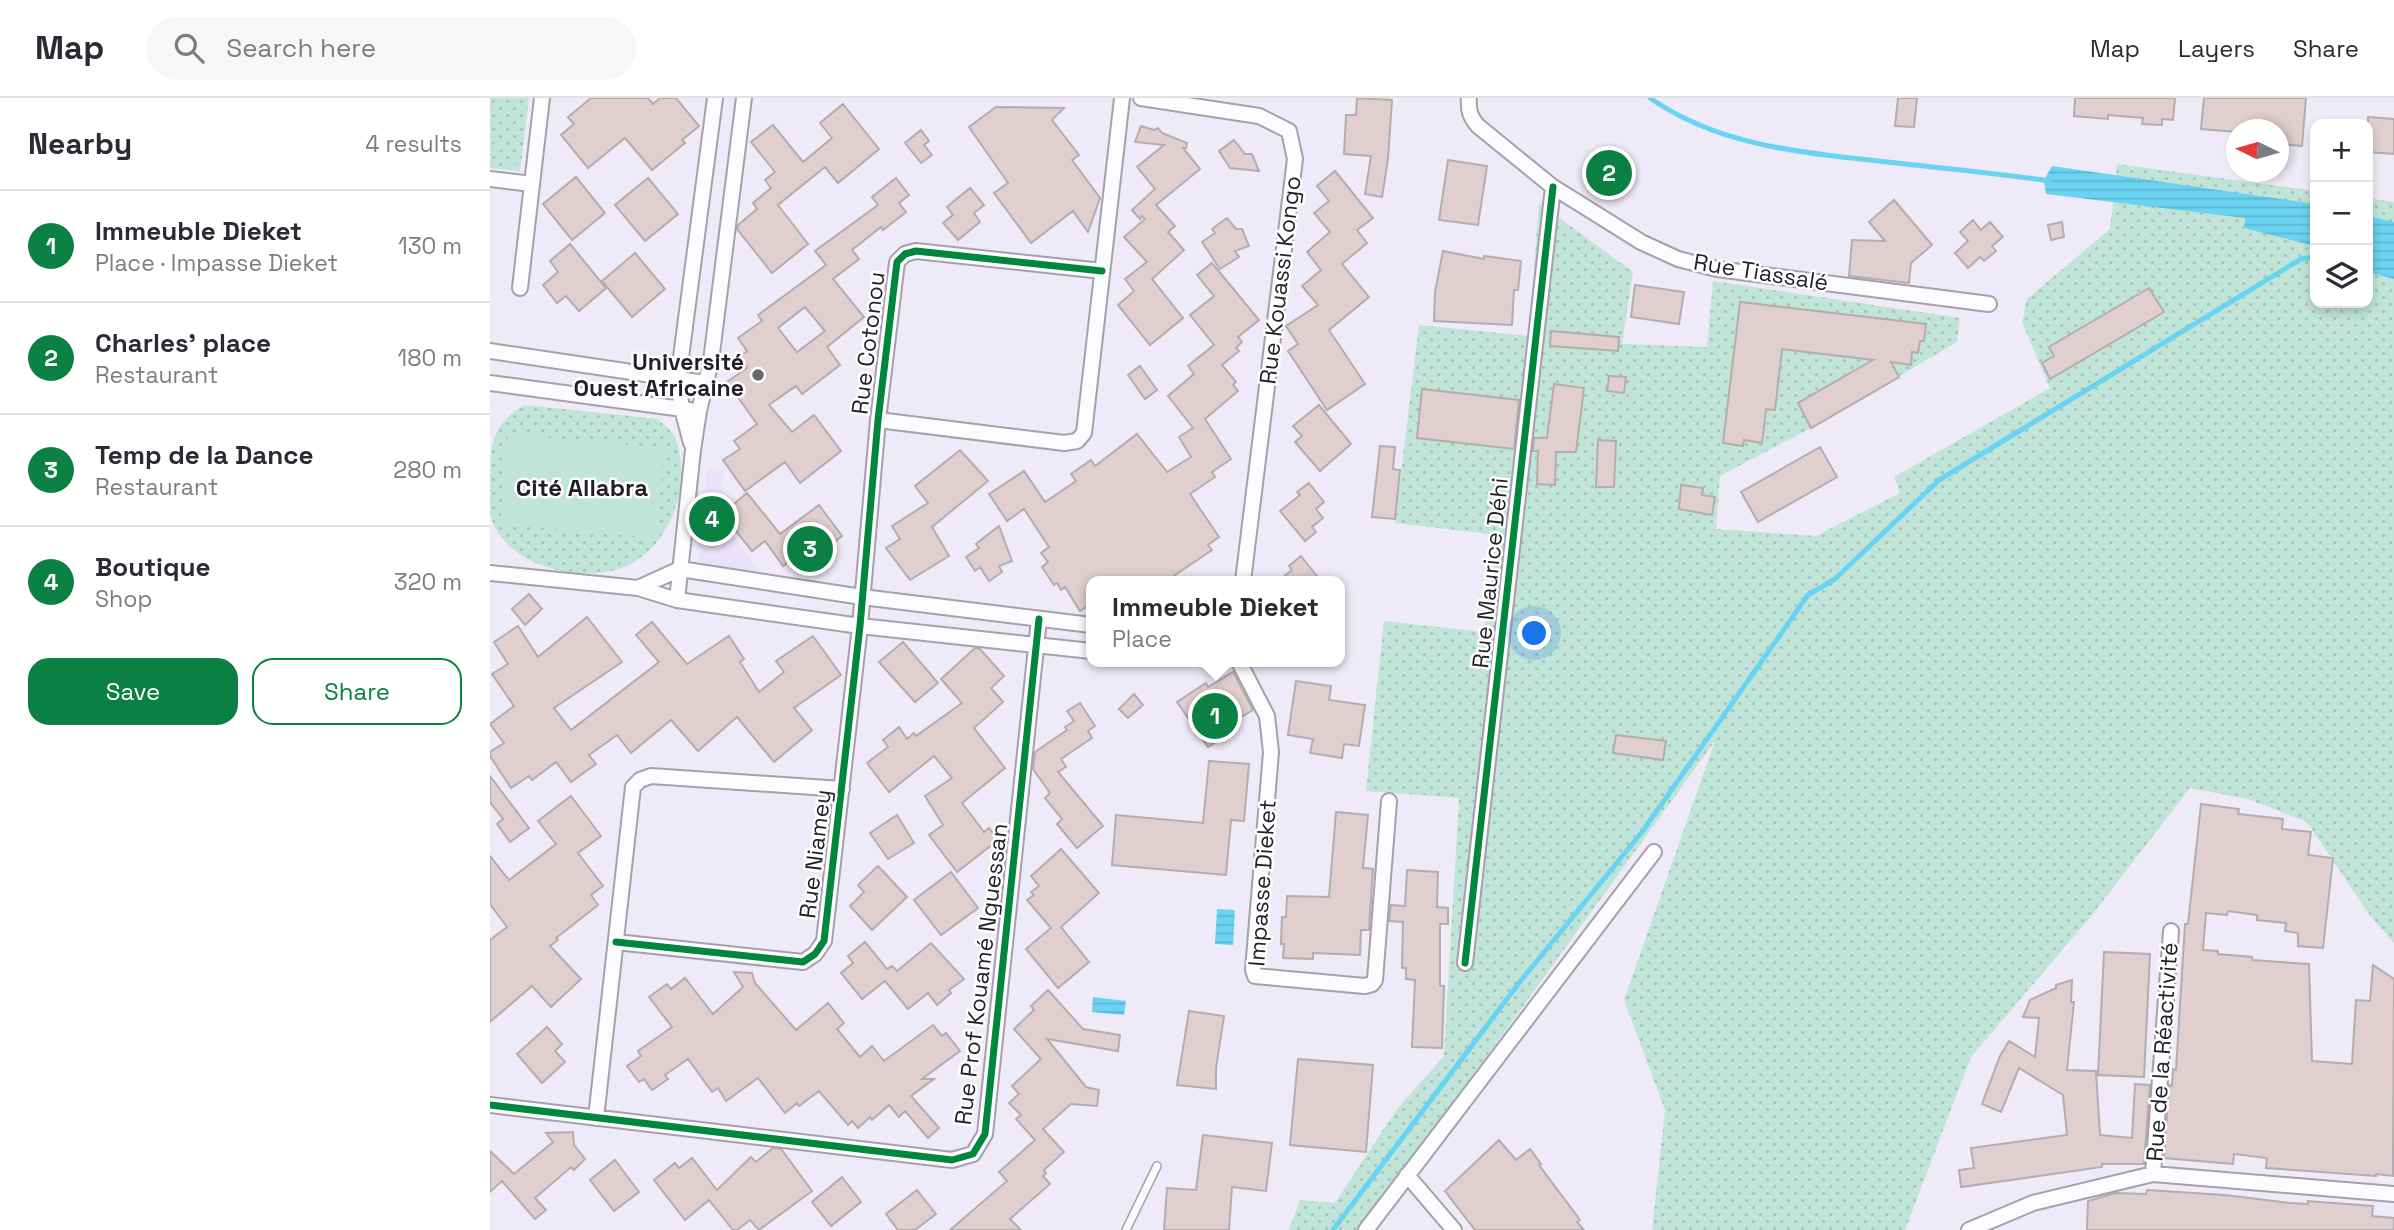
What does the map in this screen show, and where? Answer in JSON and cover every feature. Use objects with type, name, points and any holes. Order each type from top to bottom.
[{"type":"street","points":[[520,288],[542,98]]},
{"type":"street","points":[[693,450],[682,409],[678,380],[715,98]]},
{"type":"street","points":[[677,600],[693,450],[711,361],[744,98]]},
{"type":"street","points":[[878,420],[1064,443],[1077,442],[1084,433],[1122,98]]},
{"type":"street","name":"Rue Kouassi Kongo","points":[[1141,98],[1259,116],[1289,131],[1295,159],[1244,576]]},
{"type":"street","name":"Rue Tiassalé","points":[[1469,98],[1468,110],[1478,126],[1553,187],[1641,242],[1678,259],[1717,269],[1989,304]]},
{"type":"street","points":[[490,179],[532,184]]},
{"type":"street","name":"Rue Maurice Déhi","points":[[1465,963],[1553,187]]},
{"type":"street","name":"Rue Cotonou","points":[[862,597],[878,420],[897,262],[905,254],[916,251],[1102,271]]},
{"type":"street","points":[[490,358],[490,351],[705,383]]},
{"type":"street","points":[[490,383],[699,411]]},
{"type":"street","points":[[638,588],[680,569],[862,597],[1086,624]]},
{"type":"street","points":[[490,573],[638,588],[677,600],[860,626],[1086,651]]},
{"type":"street","name":"Rue Niamey","points":[[616,942],[803,962],[815,954],[824,941],[862,597]]},
{"type":"street","name":"Rue Prof Kouamé Nguessan","points":[[490,1105],[952,1160],[973,1154],[985,1134],[1039,619]]},
{"type":"street","name":"Impasse Dieket","points":[[1242,667],[1267,716],[1271,752],[1253,970],[1255,976],[1372,985],[1375,980],[1389,801]]},
{"type":"street","points":[[596,1118],[633,787],[640,780],[651,776],[842,789]]},
{"type":"street","points":[[1366,1230],[1654,852]]},
{"type":"street","name":"Rue de la Réactivité","points":[[2153,1174],[2171,930]]},
{"type":"street","points":[[1969,1230],[2033,1203],[2153,1174],[2394,1194]]},
{"type":"street","points":[[1407,1175],[1454,1230]]},
{"type":"lane","points":[[1126,1230],[1157,1166]]},
{"type":"path","points":[[490,138],[532,184]]},
{"type":"shaded area","points":[[708,468],[724,470],[720,518],[759,571],[698,564]]},
{"type":"green space","points":[[490,98],[529,98],[520,171],[490,168]]},
{"type":"green space","points":[[2117,164],[2226,179],[2226,182],[2249,182],[2310,190],[2310,308],[2373,308],[2373,199],[2394,202],[2394,943],[2371,917],[2307,822],[2248,799],[2190,788],[2092,915],[1971,1057],[1905,1230],[1652,1230],[1665,1110],[1624,1000],[1715,741],[1361,1230],[1289,1230],[1300,1200],[1335,1203],[1397,1109],[1444,1056],[1459,798],[1366,791],[1384,621],[1484,632],[1497,535],[1395,523],[1419,325],[1529,336],[1539,203],[1633,272],[1622,344],[1707,347],[1713,281],[1960,318],[1957,342],[1811,428],[1720,476],[1716,529],[1816,536],[1900,493],[1894,477],[2050,388],[2022,322],[2027,299],[2110,229]]},
{"type":"green space","points":[[525,405],[658,419],[672,432],[680,454],[680,491],[674,513],[664,533],[642,557],[614,570],[571,572],[549,568],[528,559],[511,547],[497,532],[490,513],[492,446],[499,428]]},
{"type":"green space","points":[[508,434],[664,448],[656,538],[500,524]]},
{"type":"water","points":[[2052,166],[2310,203],[2310,245],[2244,228],[2245,218],[2046,194],[2044,180]]},
{"type":"water","points":[[2373,217],[2394,222],[2394,279],[2373,273]]},
{"type":"water","points":[[1217,909],[1235,910],[1233,945],[1215,944]]},
{"type":"water","points":[[1093,997],[1126,1001],[1124,1015],[1092,1012]]},
{"type":"building","points":[[591,98],[648,98],[653,104],[660,98],[676,98],[699,126],[682,140],[685,143],[652,170],[625,138],[588,168],[561,135],[574,124],[568,117]]},
{"type":"building","points":[[1357,98],[1392,100],[1382,197],[1365,194],[1371,156],[1344,154],[1346,115],[1356,115]]},
{"type":"building","points":[[1898,98],[1917,98],[1914,127],[1895,126]]},
{"type":"building","points":[[2075,98],[2175,98],[2173,120],[2162,119],[2162,125],[2142,124],[2143,118],[2074,116]]},
{"type":"building","points":[[2204,98],[2306,98],[2302,146],[2289,145],[2289,119],[2226,119],[2226,131],[2201,129]]},
{"type":"building","points":[[843,104],[879,149],[838,183],[825,167],[778,205],[808,244],[772,273],[737,229],[738,225],[757,209],[753,203],[771,188],[765,180],[775,172],[751,142],[773,125],[803,162],[832,138],[820,123]]},
{"type":"building","points":[[996,107],[1064,108],[1052,120],[1079,155],[1072,160],[1100,198],[1088,232],[1073,211],[1031,243],[994,193],[1008,183],[969,127]]},
{"type":"building","points":[[2368,117],[2394,119],[2394,154],[2373,152],[2373,119]]},
{"type":"building","points":[[1141,126],[1154,130],[1158,128],[1162,133],[1187,143],[1186,148],[1183,148],[1200,169],[1156,205],[1175,226],[1168,232],[1184,250],[1152,279],[1183,318],[1150,345],[1118,305],[1134,291],[1125,279],[1147,262],[1124,237],[1145,219],[1142,216],[1140,219],[1132,210],[1155,189],[1137,167],[1164,145],[1135,142]]},
{"type":"building","points":[[921,130],[929,141],[924,145],[932,155],[921,163],[905,143]]},
{"type":"building","points":[[1234,140],[1245,154],[1252,154],[1259,171],[1230,168],[1219,151]]},
{"type":"building","points":[[1448,160],[1487,166],[1478,225],[1439,220]]},
{"type":"building","points":[[1606,165],[1617,178],[1601,192],[1590,180]]},
{"type":"building","points":[[1335,171],[1373,218],[1357,230],[1367,243],[1342,264],[1369,297],[1329,330],[1365,384],[1327,410],[1288,351],[1298,344],[1286,326],[1318,305],[1302,286],[1321,270],[1307,252],[1330,232],[1314,213],[1329,201],[1317,186]]},
{"type":"building","points":[[576,177],[605,213],[572,240],[543,204]]},
{"type":"building","points":[[648,178],[678,214],[645,241],[615,205]]},
{"type":"building","points":[[896,178],[909,195],[899,203],[906,212],[883,230],[881,227],[852,250],[859,259],[833,279],[864,317],[827,347],[840,365],[802,394],[796,386],[769,405],[792,432],[814,415],[841,451],[800,483],[785,462],[745,491],[723,460],[740,449],[734,441],[757,424],[727,382],[747,368],[739,357],[747,351],[738,338],[762,321],[758,315],[826,265],[815,251],[878,205],[872,197]],"holes":[[[805,307],[825,331],[797,352],[778,328]]]},
{"type":"building","points":[[970,188],[984,205],[974,213],[980,222],[958,240],[943,223],[953,215],[947,207]]},
{"type":"building","points":[[1894,200],[1932,245],[1911,263],[1909,283],[1849,276],[1852,240],[1885,241],[1869,222]]},
{"type":"building","points":[[1227,218],[1236,229],[1242,229],[1249,246],[1235,251],[1239,257],[1220,269],[1202,242],[1215,233],[1212,229]]},
{"type":"building","points":[[1973,220],[1981,230],[1990,222],[2003,237],[1992,246],[1996,251],[1984,261],[1980,257],[1968,268],[1955,253],[1968,241],[1960,232]]},
{"type":"building","points":[[2062,222],[2064,237],[2051,240],[2048,225]]},
{"type":"building","points":[[570,244],[606,288],[579,311],[566,296],[557,303],[543,285],[558,272],[550,261]]},
{"type":"building","points":[[1443,251],[1484,259],[1484,256],[1521,261],[1518,290],[1514,290],[1512,325],[1434,321],[1435,292]]},
{"type":"building","points":[[635,253],[665,289],[632,317],[602,281]]},
{"type":"building","points":[[1212,263],[1259,320],[1238,337],[1242,342],[1236,348],[1239,351],[1222,365],[1236,382],[1233,385],[1238,391],[1205,419],[1231,459],[1212,472],[1215,477],[1190,494],[1219,537],[1208,545],[1212,550],[1176,576],[1086,576],[1086,607],[1080,611],[1065,587],[1061,590],[1057,583],[1054,585],[1042,567],[1048,562],[1041,553],[1049,547],[1024,509],[1007,521],[989,494],[1024,471],[1045,502],[1076,481],[1071,474],[1091,460],[1095,466],[1137,434],[1167,472],[1191,457],[1179,437],[1193,428],[1168,396],[1194,374],[1188,366],[1214,345],[1190,315],[1214,296],[1197,275]]},
{"type":"building","points":[[1635,285],[1684,292],[1679,324],[1631,317]]},
{"type":"building","points":[[2149,288],[2164,312],[2050,379],[2042,363],[2054,356],[2049,347]]},
{"type":"building","points":[[1740,302],[1926,324],[1924,341],[1920,341],[1918,353],[1912,352],[1911,365],[1891,362],[1899,377],[1811,428],[1798,403],[1873,360],[1782,349],[1775,410],[1766,409],[1762,443],[1744,440],[1743,446],[1723,443]]},
{"type":"building","points":[[1551,331],[1619,337],[1618,351],[1550,346]]},
{"type":"building","points":[[1140,366],[1157,390],[1145,399],[1128,375]]},
{"type":"building","points":[[1609,376],[1626,377],[1624,393],[1607,391]]},
{"type":"building","points":[[1554,384],[1584,388],[1576,452],[1556,452],[1555,485],[1537,484],[1538,451],[1533,451],[1534,438],[1547,438]]},
{"type":"building","points":[[1422,389],[1519,400],[1514,449],[1417,438]]},
{"type":"building","points":[[1319,405],[1351,444],[1320,471],[1295,442],[1302,436],[1293,426]]},
{"type":"building","points":[[1598,440],[1616,441],[1614,487],[1596,487]]},
{"type":"building","points":[[1380,446],[1395,447],[1393,469],[1400,470],[1395,519],[1372,517]]},
{"type":"building","points":[[1820,447],[1837,477],[1758,522],[1741,492]]},
{"type":"building","points":[[960,450],[988,481],[932,527],[949,556],[910,580],[886,548],[900,539],[892,526],[928,503],[915,486]]},
{"type":"building","points":[[1309,483],[1324,502],[1316,509],[1323,518],[1312,527],[1316,532],[1305,541],[1280,511],[1300,495],[1297,492]]},
{"type":"building","points":[[1681,485],[1703,488],[1702,495],[1715,497],[1712,515],[1679,509]]},
{"type":"building","points":[[747,493],[780,534],[819,505],[842,536],[806,563],[799,554],[783,566],[765,541],[752,551],[722,514]]},
{"type":"building","points":[[999,526],[1012,561],[999,566],[1002,572],[989,581],[980,567],[975,571],[966,557],[979,548],[976,544]]},
{"type":"building","points":[[1301,556],[1317,576],[1284,576],[1292,570],[1289,566]]},
{"type":"building","points":[[529,594],[542,609],[525,625],[512,609]]},
{"type":"building","points":[[587,617],[622,662],[554,708],[571,730],[659,662],[636,635],[652,622],[687,664],[729,636],[744,659],[740,662],[759,692],[784,672],[776,661],[813,636],[841,675],[794,708],[812,730],[774,762],[737,717],[698,751],[671,720],[631,753],[617,735],[589,755],[596,764],[571,782],[556,762],[532,780],[529,776],[511,788],[490,756],[490,752],[504,743],[490,724],[514,706],[492,674],[508,664],[494,642],[518,626],[538,657]]},
{"type":"building","points":[[903,642],[938,683],[915,702],[879,662]]},
{"type":"building","points":[[975,648],[980,649],[1004,676],[991,688],[1003,702],[974,728],[1005,768],[962,803],[984,832],[989,828],[998,840],[957,872],[929,835],[943,825],[925,796],[952,778],[934,756],[889,792],[867,763],[888,747],[883,740],[899,727],[907,739],[914,733],[916,736],[962,703],[941,679]]},
{"type":"building","points":[[1233,672],[1253,710],[1230,724],[1234,729],[1208,747],[1177,702],[1206,683],[1208,687]]},
{"type":"building","points":[[1296,681],[1331,686],[1329,700],[1365,705],[1359,746],[1344,744],[1342,758],[1310,753],[1313,739],[1288,735]]},
{"type":"building","points":[[1134,694],[1143,705],[1128,718],[1119,709]]},
{"type":"building","points":[[1080,703],[1095,726],[1088,731],[1092,738],[1061,759],[1066,767],[1058,772],[1103,826],[1077,848],[1057,824],[1062,819],[1045,798],[1050,793],[1033,769],[1035,752],[1067,730],[1065,727],[1074,721],[1067,711]]},
{"type":"building","points":[[1616,735],[1666,741],[1663,760],[1613,753]]},
{"type":"building","points":[[1209,761],[1249,764],[1244,821],[1231,820],[1226,875],[1112,865],[1116,815],[1203,823]]},
{"type":"building","points":[[490,776],[529,828],[510,842],[497,824],[503,819],[490,802]]},
{"type":"building","points":[[571,796],[601,836],[578,853],[603,886],[591,895],[598,905],[556,938],[558,940],[550,946],[581,979],[551,1007],[532,986],[490,1022],[490,940],[507,927],[490,904],[490,856],[509,880],[556,844],[538,821]]},
{"type":"building","points":[[2201,804],[2239,809],[2238,814],[2283,819],[2282,829],[2311,832],[2308,855],[2333,858],[2323,948],[2298,946],[2298,933],[2285,931],[2286,923],[2257,920],[2257,915],[2228,911],[2227,915],[2206,913],[2203,950],[2252,957],[2252,960],[2309,964],[2312,1061],[2352,1064],[2356,1000],[2370,1001],[2373,965],[2394,979],[2393,1176],[2266,1168],[2267,1158],[2234,1154],[2233,1164],[2164,1158],[2169,1085],[2172,1086],[2173,1069],[2176,1070],[2185,924],[2188,924]]},
{"type":"building","points":[[1336,812],[1368,815],[1363,868],[1373,869],[1369,930],[1361,930],[1360,955],[1313,953],[1313,959],[1283,958],[1282,917],[1286,917],[1287,896],[1329,897]]},
{"type":"building","points":[[897,815],[914,843],[888,859],[870,833]]},
{"type":"building","points":[[1061,849],[1099,893],[1061,927],[1089,962],[1058,988],[1026,949],[1051,928],[1027,900],[1034,895],[1031,892],[1039,886],[1031,876]]},
{"type":"building","points":[[878,866],[907,897],[872,930],[850,906],[864,892],[858,885]]},
{"type":"building","points":[[1407,870],[1438,872],[1437,907],[1448,908],[1448,924],[1440,924],[1440,986],[1444,986],[1442,1048],[1412,1047],[1415,980],[1406,979],[1406,968],[1402,968],[1403,922],[1389,921],[1391,905],[1405,906]]},
{"type":"building","points":[[951,872],[978,908],[941,935],[914,900]]},
{"type":"building","points":[[865,942],[887,969],[892,966],[897,971],[931,943],[964,979],[949,990],[951,993],[937,1005],[928,993],[908,1009],[885,981],[862,999],[841,973],[853,963],[848,956]]},
{"type":"building","points":[[2104,952],[2150,954],[2144,1077],[2098,1075]]},
{"type":"building","points":[[734,972],[752,973],[755,983],[796,1030],[828,1003],[844,1023],[837,1029],[860,1057],[872,1046],[884,1061],[933,1025],[942,1036],[946,1033],[960,1051],[922,1079],[934,1079],[911,1096],[939,1128],[928,1138],[905,1111],[899,1117],[889,1105],[858,1128],[852,1121],[848,1125],[819,1091],[785,1113],[758,1078],[726,1101],[718,1088],[712,1092],[688,1059],[665,1075],[668,1079],[652,1090],[644,1079],[639,1082],[627,1066],[641,1056],[638,1051],[672,1027],[649,997],[667,984],[671,989],[685,978],[713,1014],[743,987]]},
{"type":"building","points":[[2072,980],[2071,1002],[2074,1002],[2067,1070],[2096,1071],[2100,1135],[2132,1138],[2135,1084],[2150,1085],[2144,1164],[2102,1164],[2102,1167],[1961,1187],[1959,1170],[1974,1168],[1971,1148],[2067,1135],[2063,1095],[2019,1068],[2001,1112],[1982,1104],[2000,1056],[2009,1041],[2035,1057],[2039,1018],[2023,1017],[2030,1000],[2056,988],[2056,985]]},
{"type":"building","points":[[1048,990],[1083,1029],[1120,1035],[1118,1051],[1047,1039],[1086,1087],[1099,1090],[1097,1106],[1071,1104],[1043,1129],[1064,1152],[1044,1170],[1046,1173],[1043,1176],[1050,1184],[1010,1219],[1021,1230],[950,1230],[1007,1181],[999,1172],[1035,1140],[1016,1119],[1021,1115],[1009,1103],[1019,1094],[1012,1086],[1041,1059],[1014,1029],[1034,1010],[1031,1006]]},
{"type":"building","points":[[1189,1011],[1224,1016],[1216,1068],[1216,1089],[1177,1085]]},
{"type":"building","points":[[547,1027],[562,1044],[555,1051],[565,1062],[542,1083],[517,1054]]},
{"type":"building","points":[[1298,1059],[1373,1065],[1366,1152],[1290,1145]]},
{"type":"building","points":[[573,1132],[574,1145],[585,1159],[574,1170],[571,1167],[535,1198],[546,1210],[535,1219],[502,1181],[490,1192],[490,1151],[514,1174],[553,1142],[546,1133]]},
{"type":"building","points":[[1203,1135],[1272,1143],[1266,1191],[1232,1187],[1229,1230],[1164,1230],[1167,1188],[1196,1190]]},
{"type":"building","points":[[1499,1140],[1516,1160],[1530,1149],[1580,1220],[1577,1222],[1584,1230],[1475,1230],[1445,1191]]},
{"type":"building","points":[[773,1148],[781,1149],[812,1191],[759,1230],[750,1220],[733,1230],[709,1200],[685,1220],[654,1180],[675,1163],[679,1168],[692,1158],[717,1190],[751,1157],[756,1162]]},
{"type":"building","points":[[615,1160],[639,1192],[614,1211],[590,1180]]},
{"type":"building","points":[[842,1177],[861,1202],[831,1226],[812,1202]]},
{"type":"building","points":[[917,1190],[936,1214],[915,1230],[898,1230],[886,1214]]},
{"type":"building","points":[[2147,1190],[2290,1203],[2308,1204],[2308,1201],[2373,1206],[2372,1216],[2394,1218],[2394,1230],[2087,1230],[2088,1201],[2115,1193],[2146,1194]]},
{"type":"waterway","points":[[1650,98],[1701,126],[1783,149],[2050,181]]},
{"type":"waterway","points":[[1333,1230],[1519,983],[1642,832],[1808,595],[1835,579],[1939,480],[2301,259],[2310,258]]},
{"type":"cycle path","points":[[1465,963],[1553,187]]},
{"type":"cycle path","points":[[616,942],[803,962],[815,954],[824,941],[860,626],[878,420],[897,262],[905,254],[916,251],[1102,271]]},
{"type":"cycle path","points":[[490,1105],[952,1160],[973,1154],[985,1134],[1039,619]]},
{"type":"place","name":"Charles' place","points":[[1609,173]]},
{"type":"place","name":"Université Ouest Africaine","points":[[758,375]]},
{"type":"place","name":"Boutique","points":[[712,519]]},
{"type":"place","name":"Temp de la Dance","points":[[810,549]]},
{"type":"place","name":"Immeuble Dieket","points":[[1215,716]]},
{"type":"district","name":"Cité Allabra","points":[[582,487]]}]
